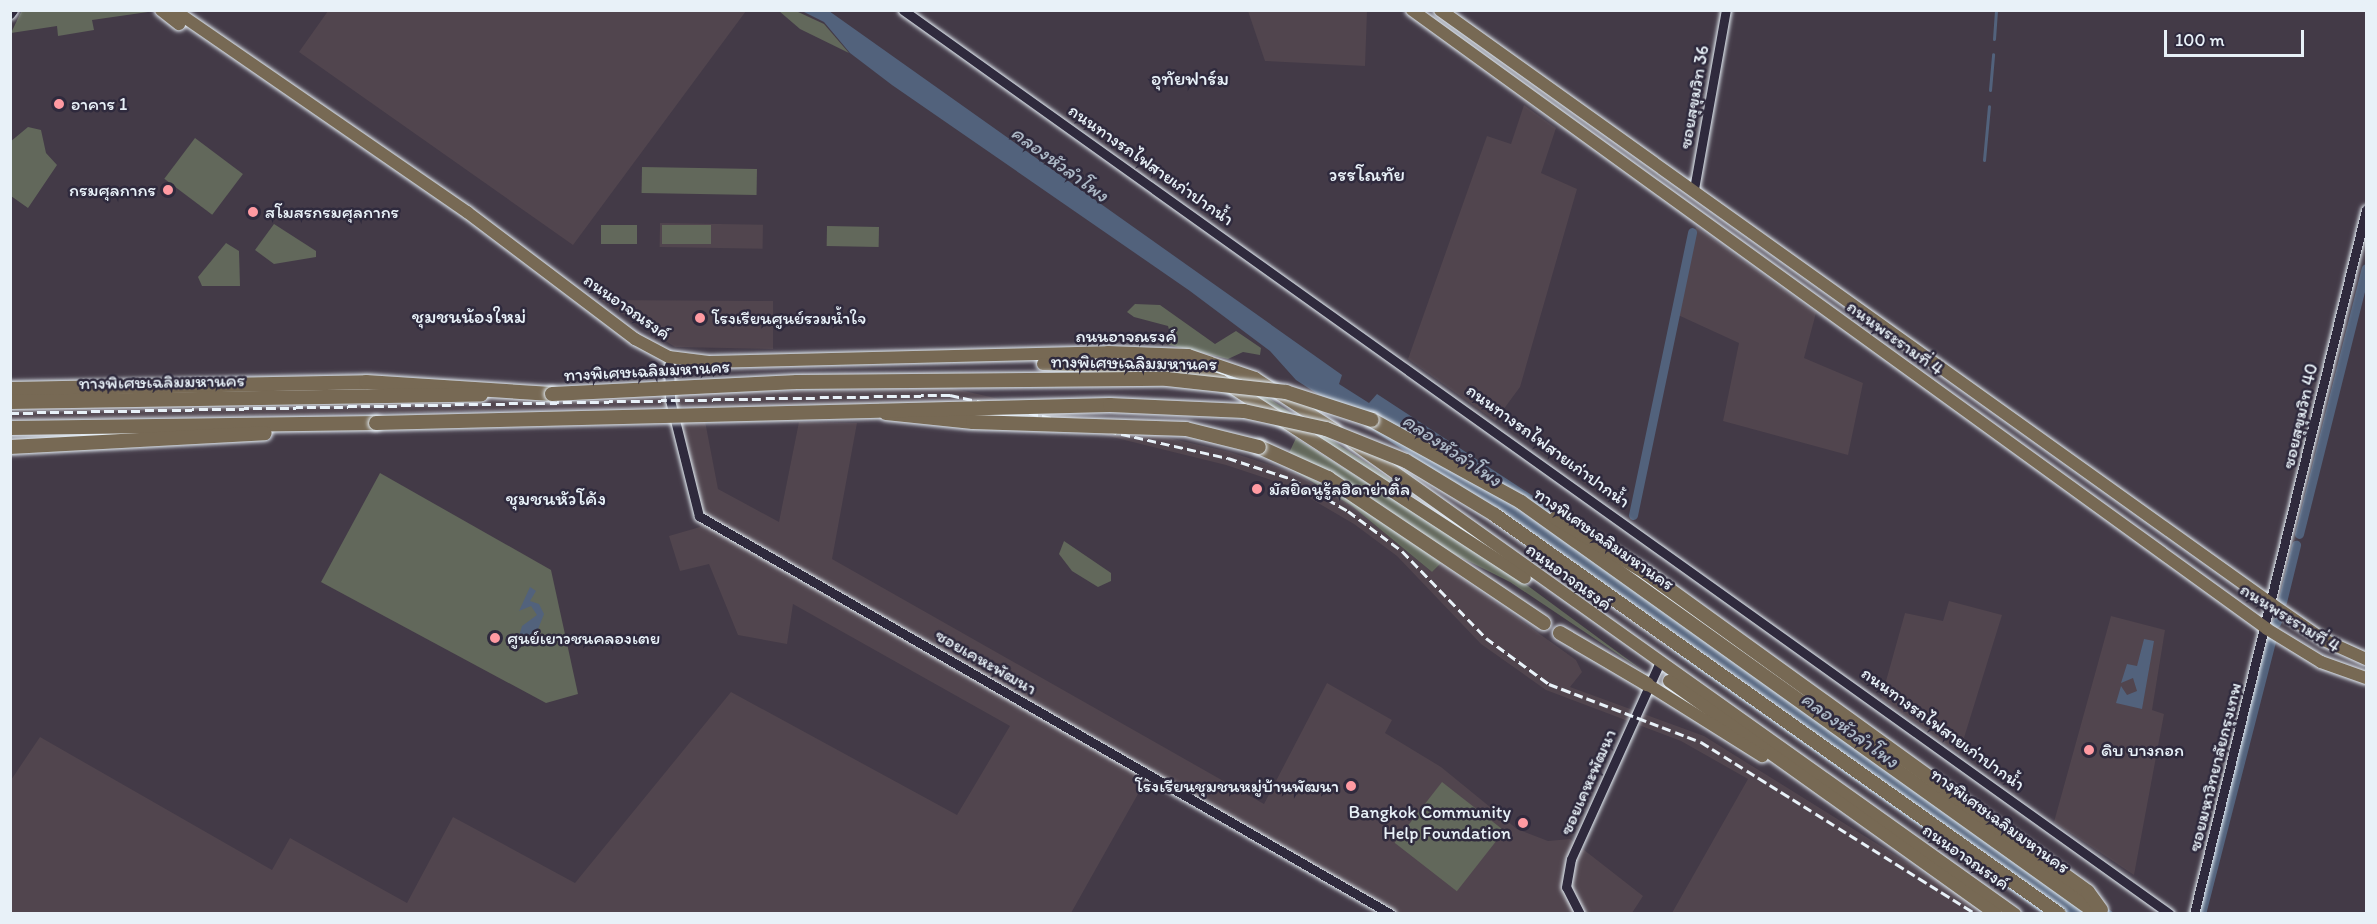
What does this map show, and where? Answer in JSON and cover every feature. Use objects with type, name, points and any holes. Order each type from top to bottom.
[{"type":"highway","name":"ทางพิเศษเฉลิมมหานคร","points":[[10,402],[552,394],[797,382],[1167,379],[1239,384],[1312,399],[1372,420],[1521,502],[2098,914]]},
{"type":"highway","points":[[10,388],[366,382],[552,394]]},
{"type":"highway","points":[[10,428],[335,424],[861,407],[1110,405],[1244,411],[1326,429],[1406,460],[1495,515],[2059,914]]},
{"type":"highway","points":[[861,407],[926,420],[1186,429],[1259,447],[1328,478],[1544,623]]},
{"type":"highway","points":[[10,447],[180,439],[335,424]]},
{"type":"highway","points":[[1521,502],[1645,572],[2088,892],[2103,914]]},
{"type":"highway","points":[[1560,633],[1647,684]]},
{"type":"main road","name":"ถนนอาจณรงค์","points":[[161,10],[669,361]]},
{"type":"main road","name":"ถนนอาจณรงค์","points":[[174,10],[472,216],[635,339],[669,361],[1100,363],[1204,373],[1461,533],[2015,914]]},
{"type":"main road","name":"ถนนพระรามที่ 4","points":[[1440,10],[1694,189],[2273,605],[2324,640],[2367,659]]},
{"type":"main road","name":"ถนนพระรามที่ 4","points":[[1413,11],[2267,629],[2321,662],[2367,678]]},
{"type":"main road","points":[[1916,349],[1920,379]]},
{"type":"main road","name":"ถนนอาจณรงค์","points":[[918,362],[1146,351],[1231,367],[1328,425],[1835,799],[1996,914]]},
{"type":"main road","points":[[1647,684],[1835,799]]},
{"type":"street","points":[[10,14],[13,10]]},
{"type":"street","name":"ถนนทางรถไฟสายเก่าปากน้ำ","points":[[903,10],[2170,914]]},
{"type":"street","name":"ซอยสุขุมวิท 36","points":[[1694,189],[1726,10]]},
{"type":"street","name":"ซอยสุขุมวิท 40","points":[[2267,629],[2367,210]]},
{"type":"street","name":"ซอยเคหะพัฒนา","points":[[669,361],[670,400],[699,516],[1391,914]]},
{"type":"street","name":"ซอยมหาวิทยาลัยกรุงเทพ","points":[[2194,914],[2267,629]]},
{"type":"street","name":"ซอยเคหะพัฒนา","points":[[1580,914],[1566,887],[1571,859],[1647,684],[1657,668]]},
{"type":"shaded area","points":[[328,11],[746,11],[573,245],[299,52]]},
{"type":"shaded area","points":[[1248,11],[1367,11],[1365,66],[1265,61]]},
{"type":"shaded area","points":[[1524,105],[1556,128],[1541,173],[1577,189],[1520,387],[1495,421],[1408,359],[1487,136],[1511,144]]},
{"type":"shaded area","points":[[660,223],[763,225],[763,249],[660,247]]},
{"type":"shaded area","points":[[1696,227],[1816,313],[1804,358],[1863,383],[1848,455],[1723,421],[1739,343],[1678,315]]},
{"type":"shaded area","name":"โรงเรียนศูนย์รวมน้ำใจ","points":[[602,300],[773,301],[773,349],[675,347]]},
{"type":"shaded area","points":[[951,388],[1230,452],[1295,473],[1352,506],[1432,572],[1441,563],[1576,660],[1582,672],[1570,687],[1704,736],[1988,913],[1672,913],[1748,779],[1681,741],[1546,690],[1481,644],[1397,556],[1354,524],[1289,486],[1226,465],[1007,411],[950,402],[11,420],[10,406]]},
{"type":"shaded area","points":[[674,421],[705,421],[718,489],[779,522],[799,422],[857,423],[832,559],[1264,804],[1327,683],[1392,720],[1385,733],[1441,767],[1517,829],[1548,841],[1570,839],[1643,896],[1632,913],[1384,913],[1147,778],[1071,913],[11,914],[11,780],[40,737],[272,870],[290,838],[407,903],[453,817],[575,883],[731,692],[957,815],[1010,726],[793,604],[787,644],[738,635],[709,564],[680,571],[669,536],[700,527]]},
{"type":"shaded area","points":[[1949,601],[2002,615],[1959,754],[1881,699],[1905,613],[1943,621]]},
{"type":"shaded area","name":"ดิบ บางกอก","points":[[2111,616],[2165,630],[2152,710],[2164,714],[2134,875],[2054,822]]},
{"type":"green space","points":[[22,10],[146,10],[148,12],[92,20],[94,30],[58,36],[57,26],[11,33]]},
{"type":"green space","points":[[779,11],[796,11],[824,24],[849,53],[800,29]]},
{"type":"green space","points":[[28,127],[41,130],[46,153],[57,165],[28,208],[11,196],[10,142]]},
{"type":"green space","points":[[195,138],[243,174],[212,215],[164,179]]},
{"type":"green space","points":[[642,167],[757,169],[757,195],[642,193]]},
{"type":"green space","points":[[274,224],[316,251],[316,257],[274,264],[255,250]]},
{"type":"green space","points":[[601,225],[637,225],[637,244],[601,244]]},
{"type":"green space","points":[[662,225],[711,225],[711,244],[662,244]]},
{"type":"green space","points":[[827,226],[879,227],[879,247],[827,246]]},
{"type":"green space","points":[[226,243],[239,251],[240,286],[202,286],[198,277]]},
{"type":"green space","points":[[1135,304],[1160,305],[1215,344],[1236,331],[1261,348],[1260,355],[1243,352],[1228,359],[1161,343],[1157,336],[1170,333],[1168,326],[1134,317],[1127,312]]},
{"type":"green space","points":[[1148,357],[1231,373],[1419,498],[1353,464],[1224,377]]},
{"type":"green space","points":[[1296,438],[1513,575],[1646,673],[1510,582],[1450,552],[1344,480],[1289,453]]},
{"type":"green space","points":[[1283,464],[1359,504],[1441,563],[1432,572],[1352,506]]},
{"type":"green space","name":"ศูนย์เยาวชนคลองเตย","points":[[380,473],[551,570],[578,694],[546,703],[321,582]]},
{"type":"green space","points":[[1064,541],[1111,573],[1111,581],[1098,587],[1072,571],[1059,554]]},
{"type":"green space","points":[[1442,782],[1504,831],[1457,891],[1395,843]]},
{"type":"water","name":"คลองหัวลำโพง","points":[[802,11],[829,11],[1342,375],[1339,384],[1369,403],[1377,394],[1533,496],[2114,913],[2042,913],[1685,660],[1495,510],[1296,380],[1270,351],[1190,291],[892,85],[850,53],[824,22]]},
{"type":"water","points":[[530,587],[536,591],[530,601],[539,604],[544,614],[533,642],[519,636],[522,626],[537,615],[531,606],[519,611]]},
{"type":"water","points":[[2144,639],[2154,641],[2142,709],[2116,703],[2121,686],[2127,695],[2137,691],[2133,678],[2121,683],[2127,664],[2137,666]]},
{"type":"waterway","points":[[1994,39],[1996,10]]},
{"type":"waterway","points":[[1990,90],[1993,54]]},
{"type":"waterway","points":[[1984,160],[1989,106]]},
{"type":"waterway","points":[[1633,515],[1692,232]]},
{"type":"waterway","points":[[2299,534],[2366,268]]},
{"type":"waterway","points":[[2282,602],[2296,545]]},
{"type":"waterway","points":[[2201,914],[2272,638]]},
{"type":"railway","points":[[10,413],[950,395],[1228,458],[1292,479],[1348,511],[1402,551],[1486,638],[1549,684],[1701,742],[1976,914]]},
{"type":"place","name":"อาคาร 1","points":[[59,104]]},
{"type":"place","name":"กรมศุลกากร","points":[[168,190]]},
{"type":"place","name":"สโมสรกรมศุลกากร","points":[[253,212]]},
{"type":"place","name":"โรงเรียนศูนย์รวมน้ำใจ","points":[[700,318]]},
{"type":"place","name":"มัสยิดนูรู้ลฮิดาย่าติ้ล","points":[[1257,489]]},
{"type":"place","name":"ศูนย์เยาวชนคลองเตย","points":[[495,638]]},
{"type":"place","name":"ดิบ บางกอก","points":[[2089,750]]},
{"type":"place","name":"โรงเรียนชุมชนหมู่บ้านพัฒนา","points":[[1351,786]]},
{"type":"place","name":"Bangkok Community Help Foundation","points":[[1523,823]]},
{"type":"district","name":"อุทัยฟาร์ม","points":[[1190,78]]},
{"type":"district","name":"วรรโณทัย","points":[[1367,174]]},
{"type":"district","name":"ชุมชนน้องใหม่","points":[[469,316]]},
{"type":"district","name":"ชุมชนหัวโค้ง","points":[[556,498]]}]
